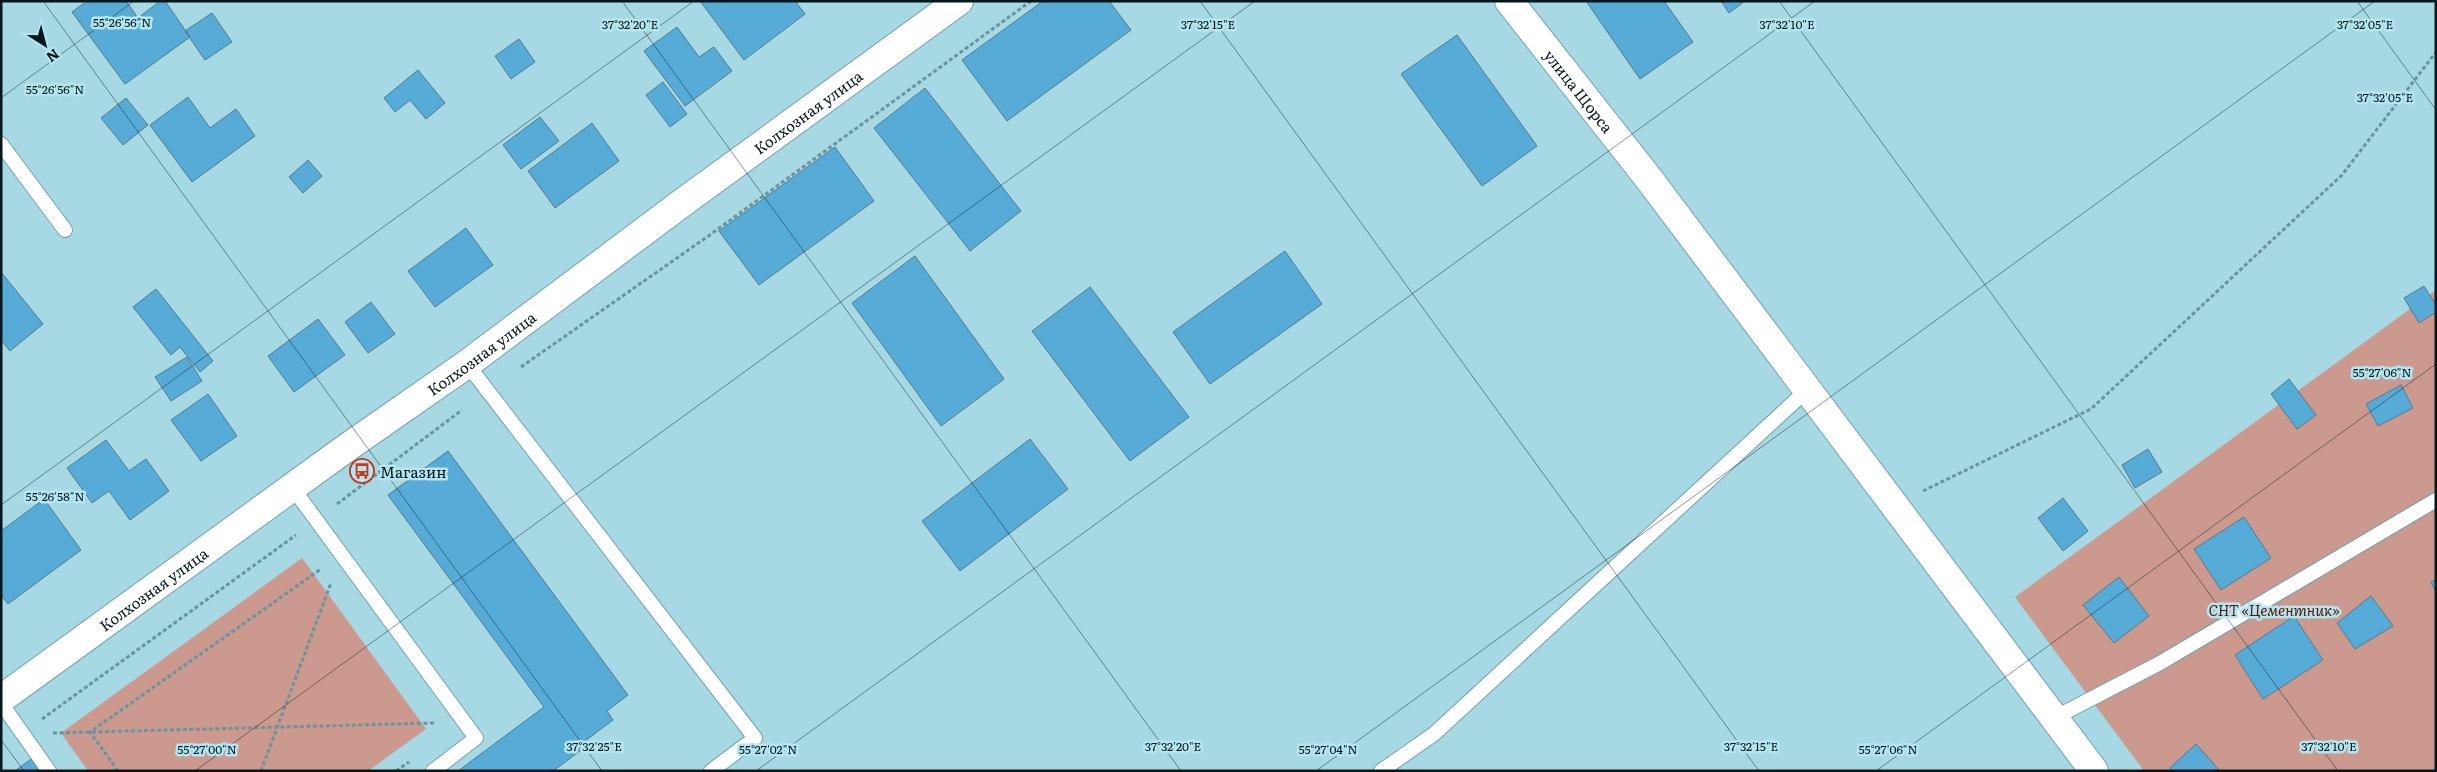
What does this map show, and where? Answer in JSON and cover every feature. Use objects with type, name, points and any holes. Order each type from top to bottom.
[{"type":"street","name":"Колхозная улица","points":[[1,701],[292,487],[467,364],[698,191],[959,1]]},
{"type":"street","name":"улица Щорса","points":[[1509,1],[1649,179],[2094,771]]},
{"type":"lane","points":[[1,144],[65,230]]},
{"type":"lane","points":[[467,364],[755,738],[712,771]]},
{"type":"lane","points":[[1381,771],[1434,734],[1807,390]]},
{"type":"lane","points":[[292,487],[476,738],[432,771]]},
{"type":"lane","points":[[2054,718],[2160,663],[2436,500]]},
{"type":"lane","points":[[1,701],[49,771]]},
{"type":"path","points":[[23,733],[316,520],[488,390],[707,236],[1031,1]]},
{"type":"path","points":[[1894,505],[2091,410],[2342,175],[2436,52]]},
{"type":"path","points":[[90,732],[342,554]]},
{"type":"path","points":[[261,771],[342,554]]},
{"type":"path","points":[[23,733],[464,722]]},
{"type":"path","points":[[90,732],[118,771]]},
{"type":"green space","name":"СНТ «Цементник»","points":[[2436,290],[2436,771],[2144,771],[2015,597]]},
{"type":"green space","points":[[302,558],[426,729],[368,771],[88,771],[61,733]]},
{"type":"building","points":[[87,1],[126,1],[138,18],[160,1],[165,1],[190,37],[125,84],[72,12]]},
{"type":"building","points":[[700,1],[795,1],[805,14],[744,60]]},
{"type":"building","points":[[1043,1],[1109,1],[1131,30],[1007,121],[962,60]]},
{"type":"building","points":[[1586,1],[1664,1],[1693,42],[1640,79]]},
{"type":"building","points":[[1721,1],[1745,1],[1729,13]]},
{"type":"building","points":[[212,13],[232,42],[205,60],[185,31]]},
{"type":"building","points":[[677,27],[699,57],[714,47],[732,71],[685,106],[644,51]]},
{"type":"building","points":[[1457,35],[1537,146],[1482,186],[1401,74]]},
{"type":"building","points":[[519,39],[535,62],[511,79],[495,56]]},
{"type":"building","points":[[418,70],[445,103],[426,119],[410,100],[395,112],[384,98]]},
{"type":"building","points":[[663,82],[687,114],[670,127],[646,95]]},
{"type":"building","points":[[925,88],[1021,211],[970,251],[874,128]]},
{"type":"building","points":[[188,97],[210,128],[236,109],[255,136],[192,182],[150,125]]},
{"type":"building","points":[[126,98],[148,125],[123,145],[101,118]]},
{"type":"building","points":[[540,117],[559,141],[521,169],[503,145]]},
{"type":"building","points":[[592,123],[619,161],[555,208],[528,171]]},
{"type":"building","points":[[835,147],[874,201],[759,285],[719,231]]},
{"type":"building","points":[[308,160],[322,176],[303,193],[289,177]]},
{"type":"building","points":[[466,228],[493,265],[435,307],[408,271]]},
{"type":"building","points":[[1285,251],[1322,304],[1210,384],[1173,332]]},
{"type":"building","points":[[915,256],[1004,379],[941,426],[852,303]]},
{"type":"building","points":[[1,272],[43,324],[10,351],[1,340]]},
{"type":"building","points":[[2424,286],[2436,305],[2436,312],[2419,323],[2404,298]]},
{"type":"building","points":[[1090,287],[1189,417],[1130,461],[1032,331]]},
{"type":"building","points":[[156,289],[213,361],[200,372],[180,347],[171,355],[133,307]]},
{"type":"building","points":[[371,302],[395,334],[368,353],[345,322]]},
{"type":"building","points":[[318,319],[345,355],[294,392],[268,356]]},
{"type":"building","points":[[187,357],[202,381],[171,401],[155,377]]},
{"type":"building","points":[[2289,379],[2316,415],[2297,429],[2271,394]]},
{"type":"building","points":[[2401,385],[2413,408],[2378,426],[2366,404]]},
{"type":"building","points":[[208,394],[237,436],[201,461],[171,420]]},
{"type":"building","points":[[1030,439],[1068,489],[960,571],[922,521]]},
{"type":"building","points":[[106,440],[129,471],[146,459],[169,491],[130,520],[109,491],[92,503],[67,468]]},
{"type":"building","points":[[2148,449],[2162,472],[2135,488],[2122,465]]},
{"type":"building","points":[[448,451],[628,695],[607,711],[613,720],[581,744],[584,748],[553,771],[458,771],[544,707],[388,495]]},
{"type":"building","points":[[2063,498],[2088,531],[2063,551],[2038,518]]},
{"type":"building","points":[[44,499],[81,550],[8,604],[1,595],[1,531]]},
{"type":"building","points":[[2244,517],[2271,558],[2221,590],[2194,549]]},
{"type":"building","points":[[2119,577],[2149,616],[2114,643],[2083,605]]},
{"type":"building","points":[[2436,580],[2436,593],[2431,582]]},
{"type":"building","points":[[2371,596],[2393,626],[2355,649],[2337,623]]},
{"type":"building","points":[[2294,616],[2323,660],[2263,699],[2235,655]]},
{"type":"building","points":[[2196,744],[2220,771],[2173,771],[2170,768]]},
{"type":"building","points":[[31,759],[40,771],[15,771]]},
{"type":"place","name":"Магазин","points":[[362,471]]}]
